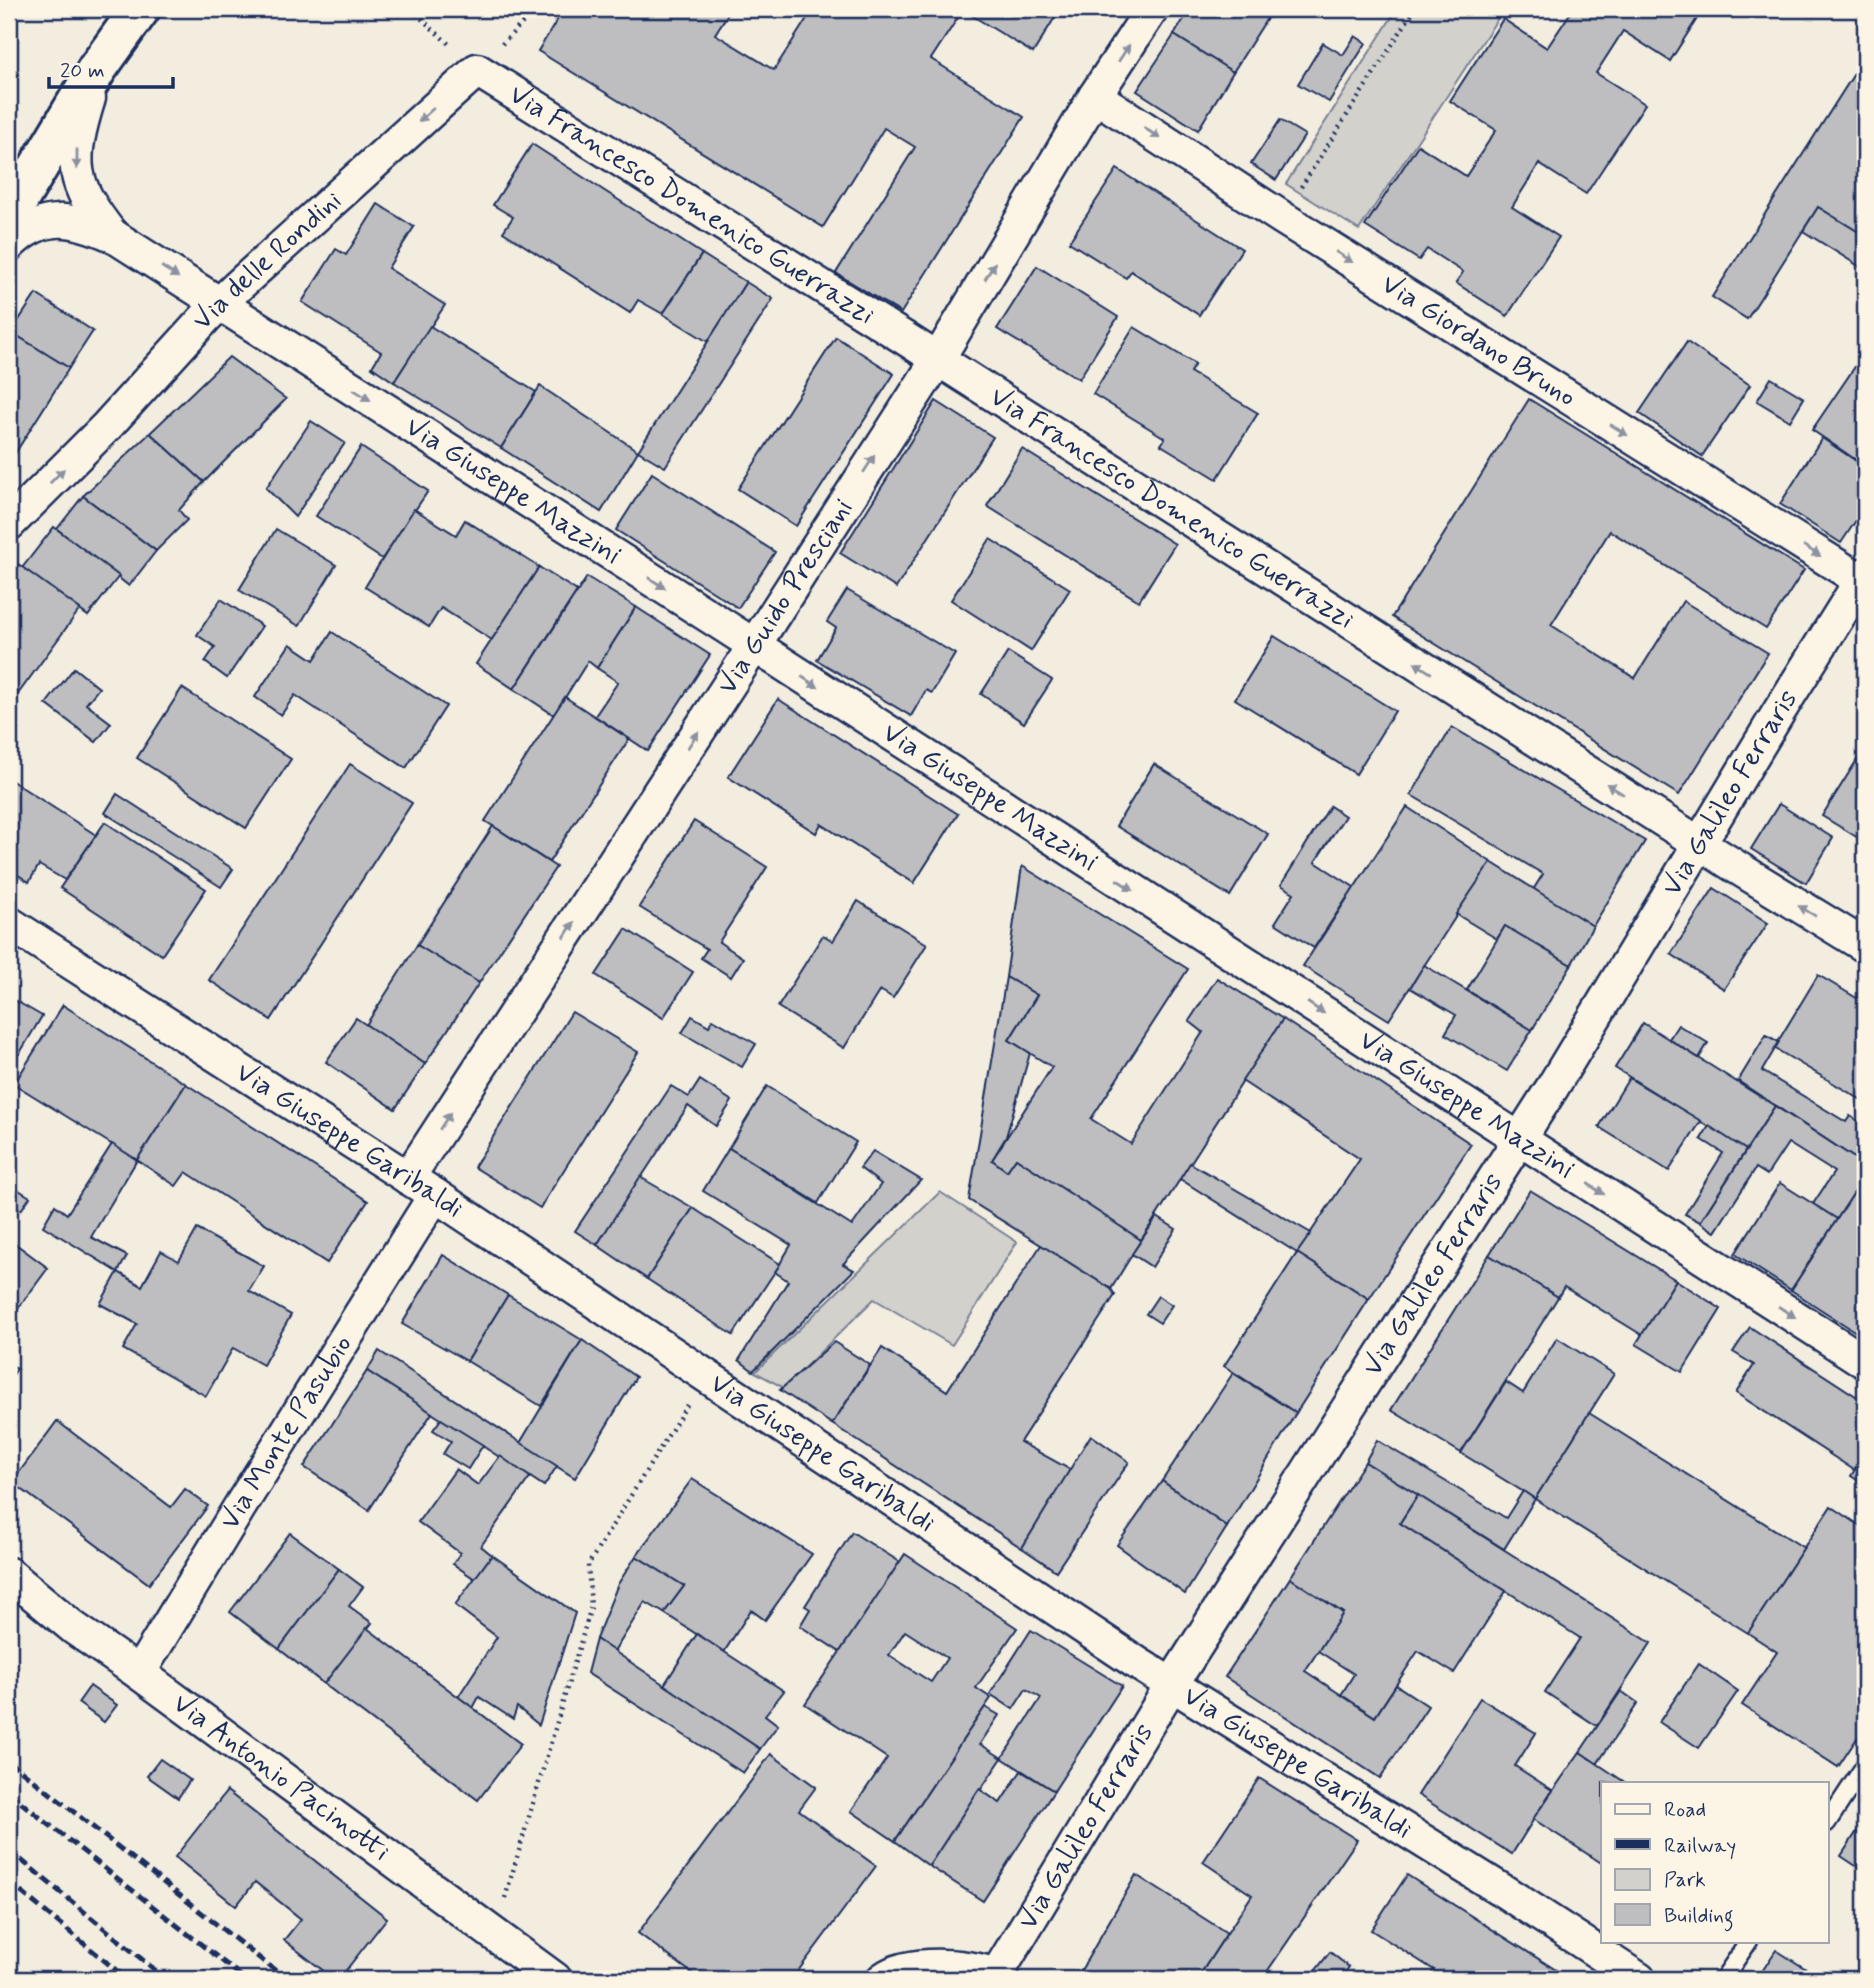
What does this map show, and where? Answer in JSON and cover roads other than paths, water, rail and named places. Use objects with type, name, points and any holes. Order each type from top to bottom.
[{"type":"street","points":[[9,216],[97,69],[140,9]]},
{"type":"street","name":"Via Guido Presciani","points":[[408,1178],[937,359],[1095,96],[1152,9]]},
{"type":"street","name":"Via Giuseppe Mazzini","points":[[97,69],[79,130],[76,161],[79,185],[90,208],[113,235]]},
{"type":"street","name":"Via delle Rondini","points":[[9,524],[107,426],[220,304],[323,207],[477,70]]},
{"type":"street","name":"Via Francesco Domenico Guerrazzi","points":[[477,70],[1865,946]]},
{"type":"street","name":"Via Giordano Bruno","points":[[1095,96],[1281,217],[1864,579]]},
{"type":"street","name":"Via Giuseppe Mazzini","points":[[9,245],[32,229],[52,220],[83,223],[113,235],[1865,1362]]},
{"type":"street","name":"Via Galileo Ferraris","points":[[998,1978],[1172,1684],[1552,1088],[1699,843],[1864,579]]},
{"type":"street","name":"Via Giuseppe Garibaldi","points":[[9,923],[435,1195],[1136,1662],[1505,1892],[1639,1979]]},
{"type":"street","name":"Via Monte Pasubio","points":[[139,1673],[239,1507],[435,1195]]},
{"type":"street","name":"Via Antonio Pacinotti","points":[[9,1574],[74,1628],[555,1979]]},
{"type":"street","points":[[883,1979],[888,1975],[922,1966],[954,1967],[998,1978]]},
{"type":"lane","points":[[1828,1822],[1865,1765]]},
{"type":"lane","points":[[1723,1979],[1748,1942]]},
{"type":"railway","points":[[9,1761],[286,1979]]},
{"type":"railway","points":[[9,1793],[245,1979]]},
{"type":"railway","points":[[9,1850],[166,1979]]},
{"type":"railway","points":[[9,1882],[127,1979]]}]
